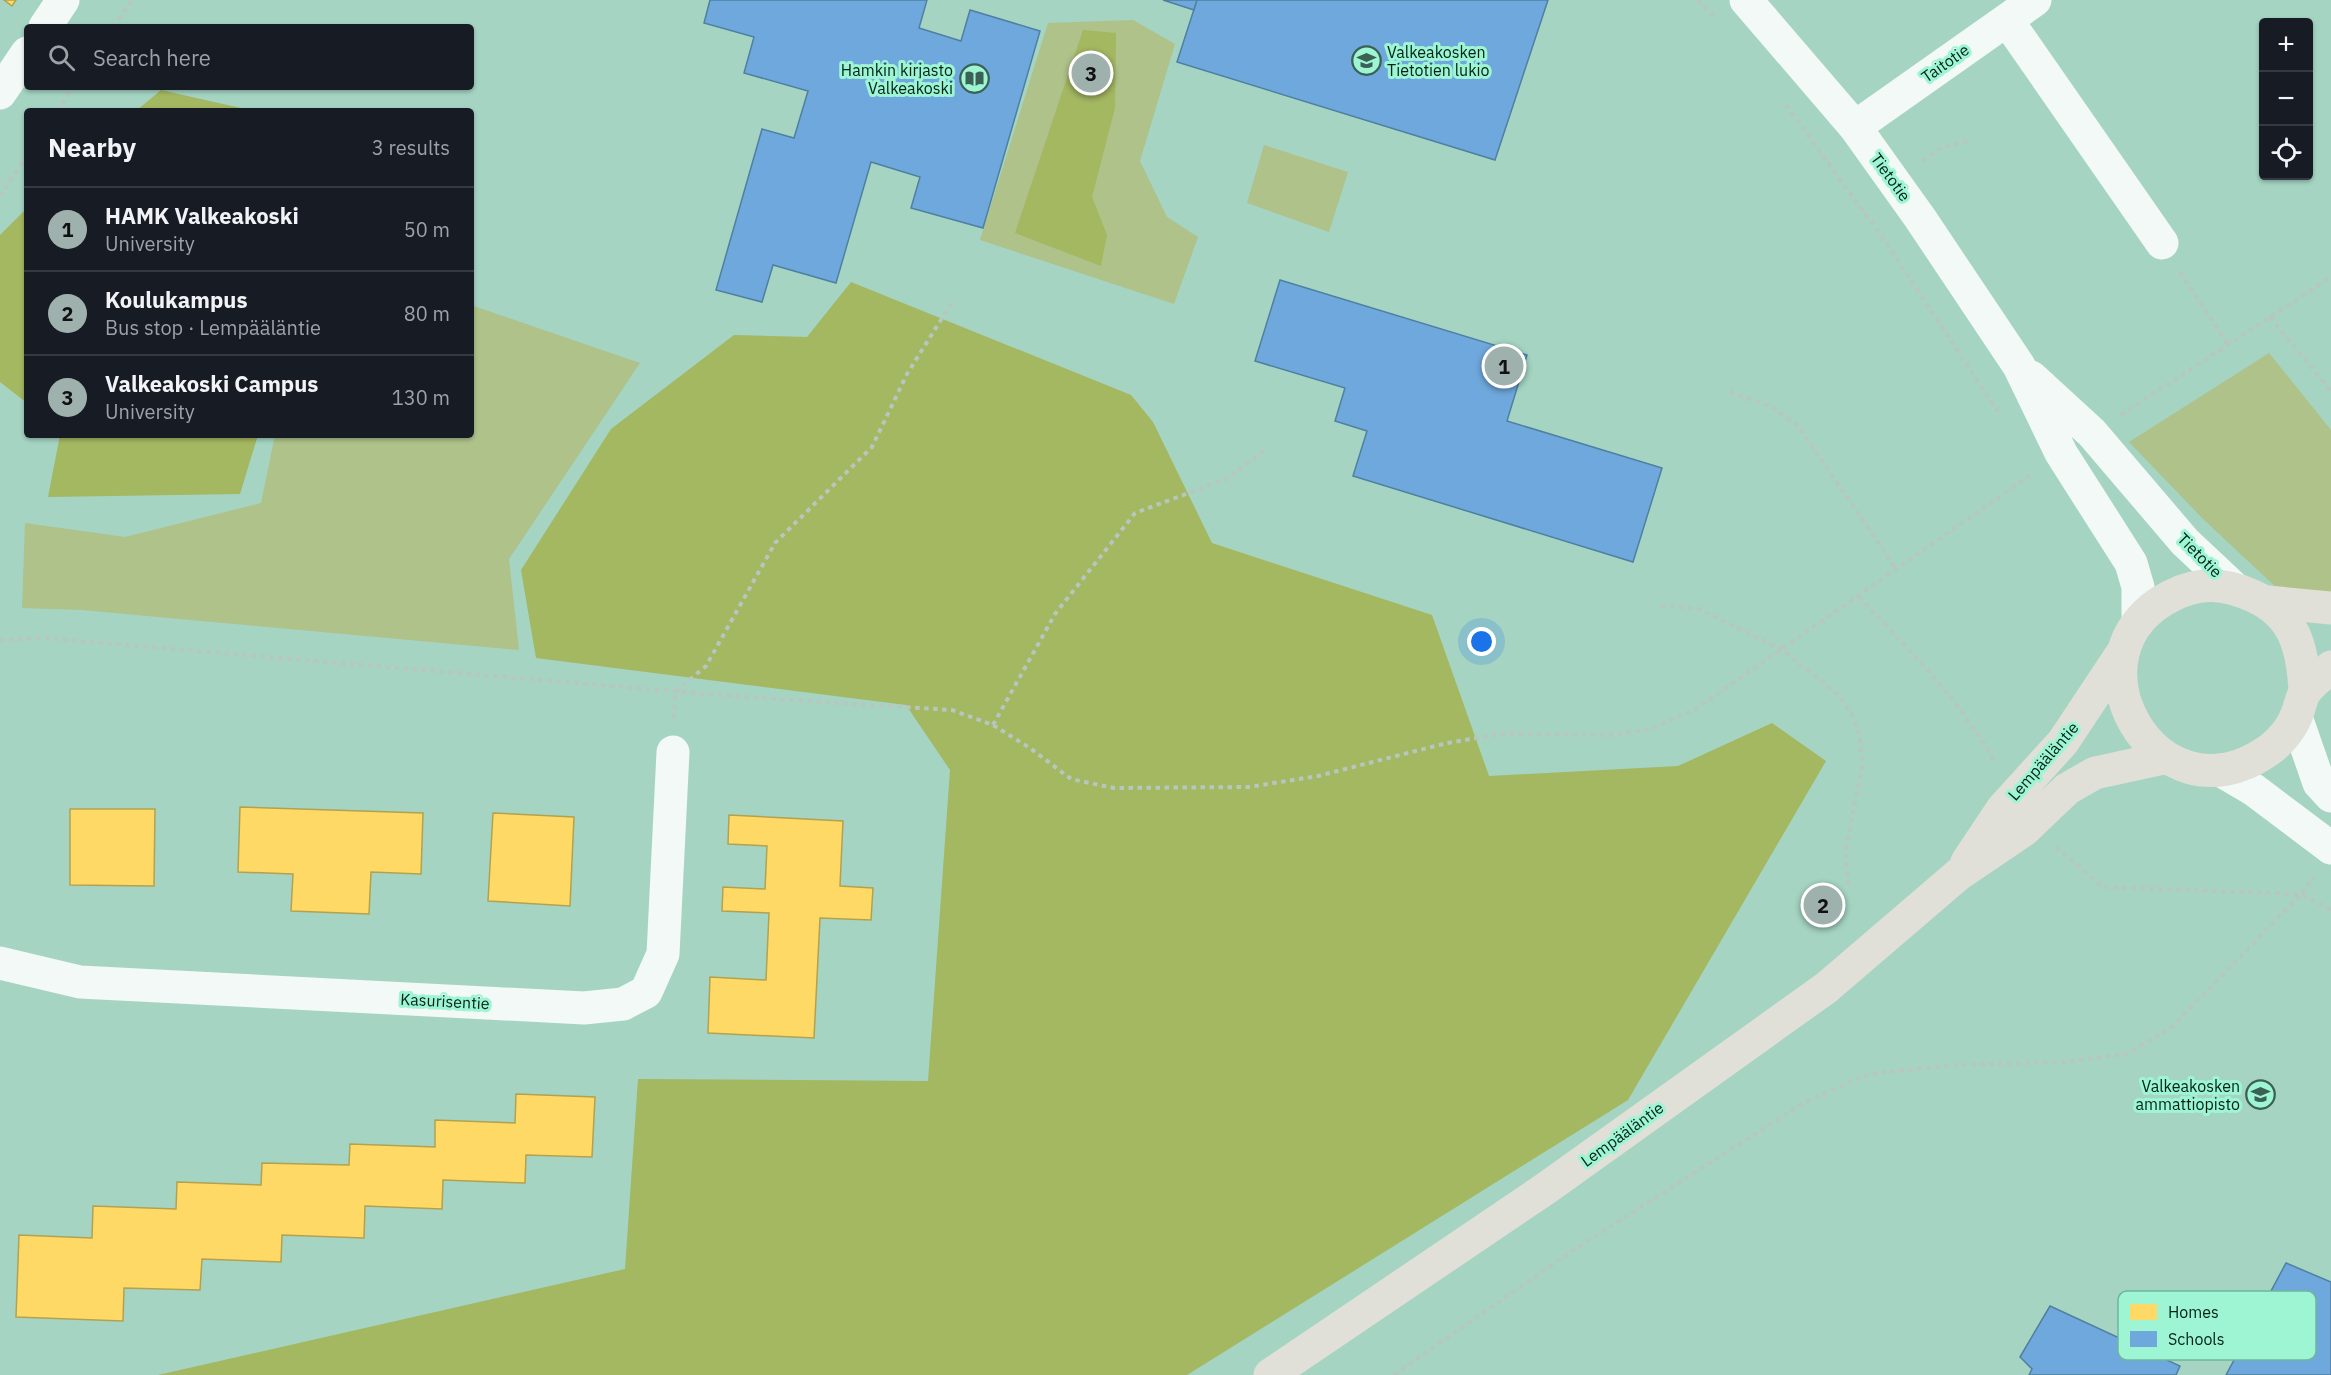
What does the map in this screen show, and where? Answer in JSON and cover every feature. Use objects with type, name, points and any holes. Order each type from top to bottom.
[{"type":"main road","points":[[2331,608],[2268,603],[2233,587],[2199,586],[2178,592],[2150,609],[2132,634],[2121,674],[2125,707],[2145,740],[2164,758],[2192,769],[2220,770],[2249,762],[2268,752],[2280,740],[2300,705],[2331,667]]},
{"type":"main road","points":[[2268,603],[2287,622],[2297,638],[2303,657],[2300,705]]},
{"type":"main road","name":"Lempääläntie","points":[[1959,874],[2003,807],[2063,742],[2132,634]]},
{"type":"main road","name":"Lempääläntie","points":[[1270,1375],[1545,1189],[1826,988],[1959,874],[2024,830],[2067,789],[2095,772],[2164,758]]},
{"type":"street","points":[[47,24],[63,0]]},
{"type":"street","name":"Tietotie","points":[[1746,0],[1855,127],[1920,218],[2019,366],[2061,453],[2131,563],[2138,587],[2132,634]]},
{"type":"street","name":"Taitotie","points":[[1855,127],[2035,0]]},
{"type":"street","points":[[2007,20],[2162,243]]},
{"type":"street","points":[[0,93],[24,57]]},
{"type":"street","name":"Tietotie","points":[[2019,366],[2092,433],[2185,542],[2233,587]]},
{"type":"street","points":[[2300,705],[2319,783],[2331,796]]},
{"type":"street","name":"Kasurisentie","points":[[0,963],[89,983],[584,1008],[623,1004],[646,992],[663,954],[673,752]]},
{"type":"street","points":[[2220,770],[2254,790],[2326,858]]},
{"type":"path","points":[[115,24],[132,0]]},
{"type":"path","points":[[1698,0],[1721,24]]},
{"type":"path","points":[[59,108],[71,90]]},
{"type":"path","points":[[1785,104],[1887,244],[2005,421]]},
{"type":"path","points":[[0,196],[24,160]]},
{"type":"path","points":[[2162,243],[2228,345]]},
{"type":"path","points":[[2092,433],[2331,277]]},
{"type":"path","points":[[675,692],[706,666],[775,543],[872,447],[907,375],[954,299]]},
{"type":"path","points":[[2270,317],[2331,390]]},
{"type":"path","points":[[1730,392],[1772,407],[1798,426],[1897,570]]},
{"type":"path","points":[[993,725],[1055,614],[1135,513],[1229,478],[1267,448]]},
{"type":"path","points":[[0,640],[54,639],[675,692],[952,710],[993,725],[1030,748],[1071,779],[1114,788],[1249,787],[1318,776],[1447,742],[1501,734],[1613,735],[1650,729],[1696,709],[1859,597],[2061,453]]},
{"type":"path","points":[[1859,597],[1900,640],[1974,728],[1997,766]]},
{"type":"path","points":[[1661,606],[1697,608],[1782,650],[1836,693],[1852,714],[1860,737],[1862,767],[1845,852],[1848,885]]},
{"type":"path","points":[[2049,841],[2103,887],[2301,894],[2331,910]]},
{"type":"path","points":[[1394,1375],[1563,1257],[1805,1102],[1869,1074],[1954,1065],[2064,1062],[2126,1054],[2172,1026],[2301,894],[2326,858]]},
{"type":"green space","points":[[1133,20],[1175,44],[1140,161],[1167,217],[1198,237],[1174,304],[980,240],[1048,23]]},
{"type":"green space","points":[[1083,30],[1116,33],[1115,108],[1092,197],[1107,235],[1101,266],[1015,233]]},
{"type":"green space","points":[[161,90],[241,108],[140,108]]},
{"type":"green space","points":[[1264,145],[1348,172],[1329,232],[1247,203]]},
{"type":"green space","points":[[24,211],[24,401],[0,382],[0,235]]},
{"type":"green space","points":[[851,282],[1131,395],[1153,422],[1212,543],[1432,615],[1489,776],[1678,766],[1772,723],[1826,761],[1628,1100],[1187,1375],[158,1375],[625,1269],[638,1079],[928,1081],[950,770],[906,705],[536,658],[521,570],[611,429],[734,335],[807,337]]},
{"type":"green space","points":[[474,306],[640,363],[509,559],[519,650],[82,610],[22,608],[25,523],[125,537],[261,503],[274,438],[474,438]]},
{"type":"green space","points":[[2269,353],[2331,430],[2331,597],[2279,590],[2203,519],[2129,442]]},
{"type":"green space","points":[[59,438],[257,438],[240,494],[48,497]]},
{"type":"building: Homes","points":[[4,0],[16,0],[12,6]]},
{"type":"building: Homes","points":[[240,807],[423,813],[421,874],[371,872],[369,914],[291,911],[293,874],[238,872]]},
{"type":"building: Homes","points":[[70,809],[155,809],[154,886],[70,885]]},
{"type":"building: Homes","points":[[493,813],[574,817],[570,906],[488,901]]},
{"type":"building: Homes","points":[[729,815],[843,821],[840,886],[873,888],[871,920],[820,918],[814,1038],[708,1033],[710,977],[766,980],[769,913],[722,911],[723,887],[765,889],[767,846],[728,844]]},
{"type":"building: Homes","points":[[516,1094],[595,1097],[592,1157],[526,1155],[525,1183],[443,1180],[442,1209],[365,1206],[364,1238],[282,1235],[281,1262],[202,1259],[200,1290],[124,1288],[123,1321],[16,1317],[19,1235],[92,1238],[93,1206],[176,1209],[177,1182],[261,1185],[262,1163],[349,1165],[350,1144],[435,1147],[435,1120],[515,1123]]},
{"type":"building: Schools","points":[[710,0],[927,0],[919,28],[961,41],[970,10],[1040,31],[983,228],[911,208],[920,177],[871,162],[836,283],[773,265],[762,302],[716,290],[762,129],[794,138],[808,91],[744,73],[754,37],[704,23]]},
{"type":"building: Schools","points":[[1163,0],[1197,0],[1194,10]]},
{"type":"building: Schools","name":"Valkeakosken Tietotien lukio","points":[[1197,0],[1548,0],[1495,160],[1177,62]]},
{"type":"building: Schools","points":[[1280,280],[1527,355],[1507,421],[1662,468],[1633,562],[1353,476],[1367,431],[1335,421],[1345,388],[1255,361]]},
{"type":"building: Schools","points":[[2286,1263],[2331,1282],[2331,1375],[2226,1375],[2234,1360],[2316,1360],[2316,1291],[2271,1291]]},
{"type":"building: Schools","points":[[2050,1306],[2118,1337],[2118,1360],[2167,1360],[2180,1366],[2176,1375],[2029,1375],[2032,1369],[2020,1357]]},
{"type":"place","name":"Valkeakosken Tietotien lukio","points":[[1366,61]]},
{"type":"place","name":"Valkeakoski Campus","points":[[1091,73]]},
{"type":"place","name":"Hamkin kirjasto Valkeakoski","points":[[974,79]]},
{"type":"place","name":"HAMK Valkeakoski","points":[[1504,366]]},
{"type":"place","name":"Koulukampus","points":[[1823,905]]},
{"type":"place","name":"Valkeakosken ammattiopisto","points":[[2261,1095]]}]
